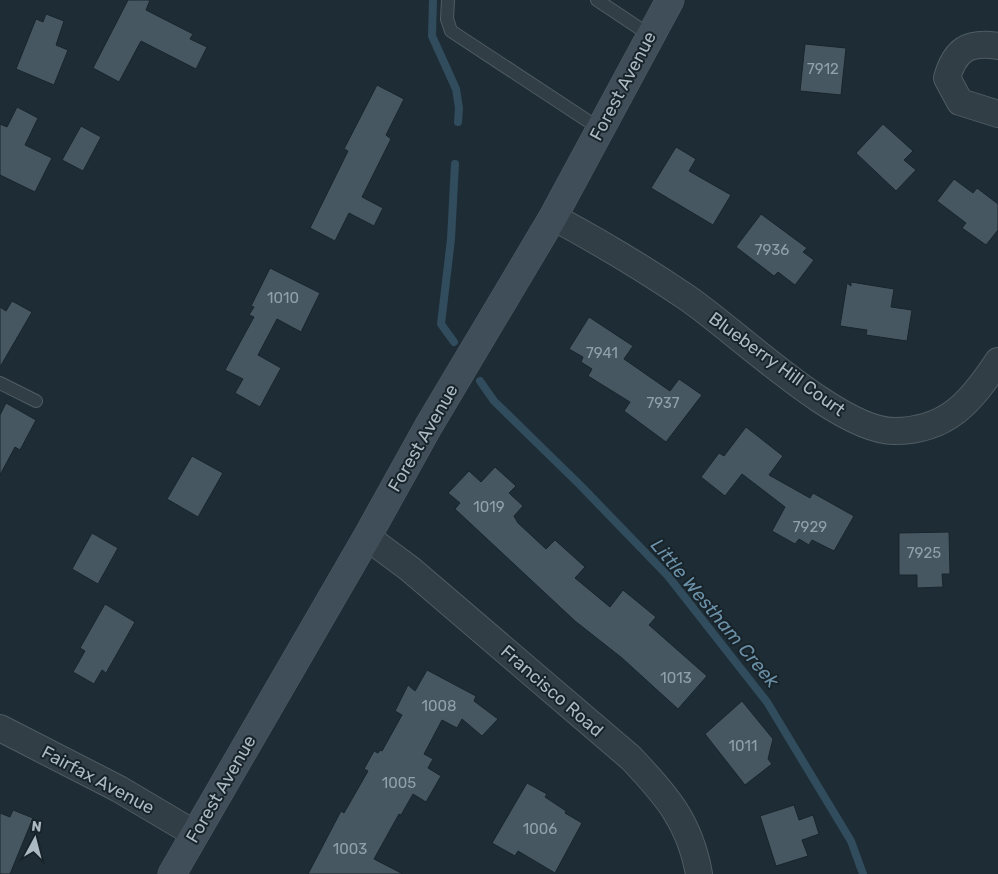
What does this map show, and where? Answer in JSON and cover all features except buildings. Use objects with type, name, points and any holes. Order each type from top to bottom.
[{"type":"main road","name":"Forest Avenue","points":[[172,874],[367,537],[421,439],[553,216],[670,0]]},
{"type":"street","points":[[998,46],[982,44],[962,50],[952,62],[947,78],[960,102],[998,114]]},
{"type":"street","name":"Blueberry Hill Court","points":[[553,216],[600,242],[687,298],[831,407],[862,425],[893,431],[923,428],[938,423],[964,407],[978,392],[998,361]]},
{"type":"street","name":"Francisco Road","points":[[367,537],[410,569],[631,758],[660,788],[681,817],[699,874]]},
{"type":"street","name":"Fairfax Avenue","points":[[0,728],[119,789],[195,834]]},
{"type":"lane","points":[[448,0],[447,19],[451,32],[600,129]]},
{"type":"lane","points":[[597,0],[650,36]]},
{"type":"lane","points":[[0,382],[36,401]]},
{"type":"waterway","name":"Little Westham Creek","points":[[433,0],[432,36],[456,89],[459,108],[458,122]]},
{"type":"waterway","name":"Little Westham Creek","points":[[454,342],[441,324],[451,239],[455,164]]},
{"type":"waterway","name":"Little Westham Creek","points":[[480,381],[494,401],[580,485],[668,576],[767,702],[851,841],[863,874]]}]
